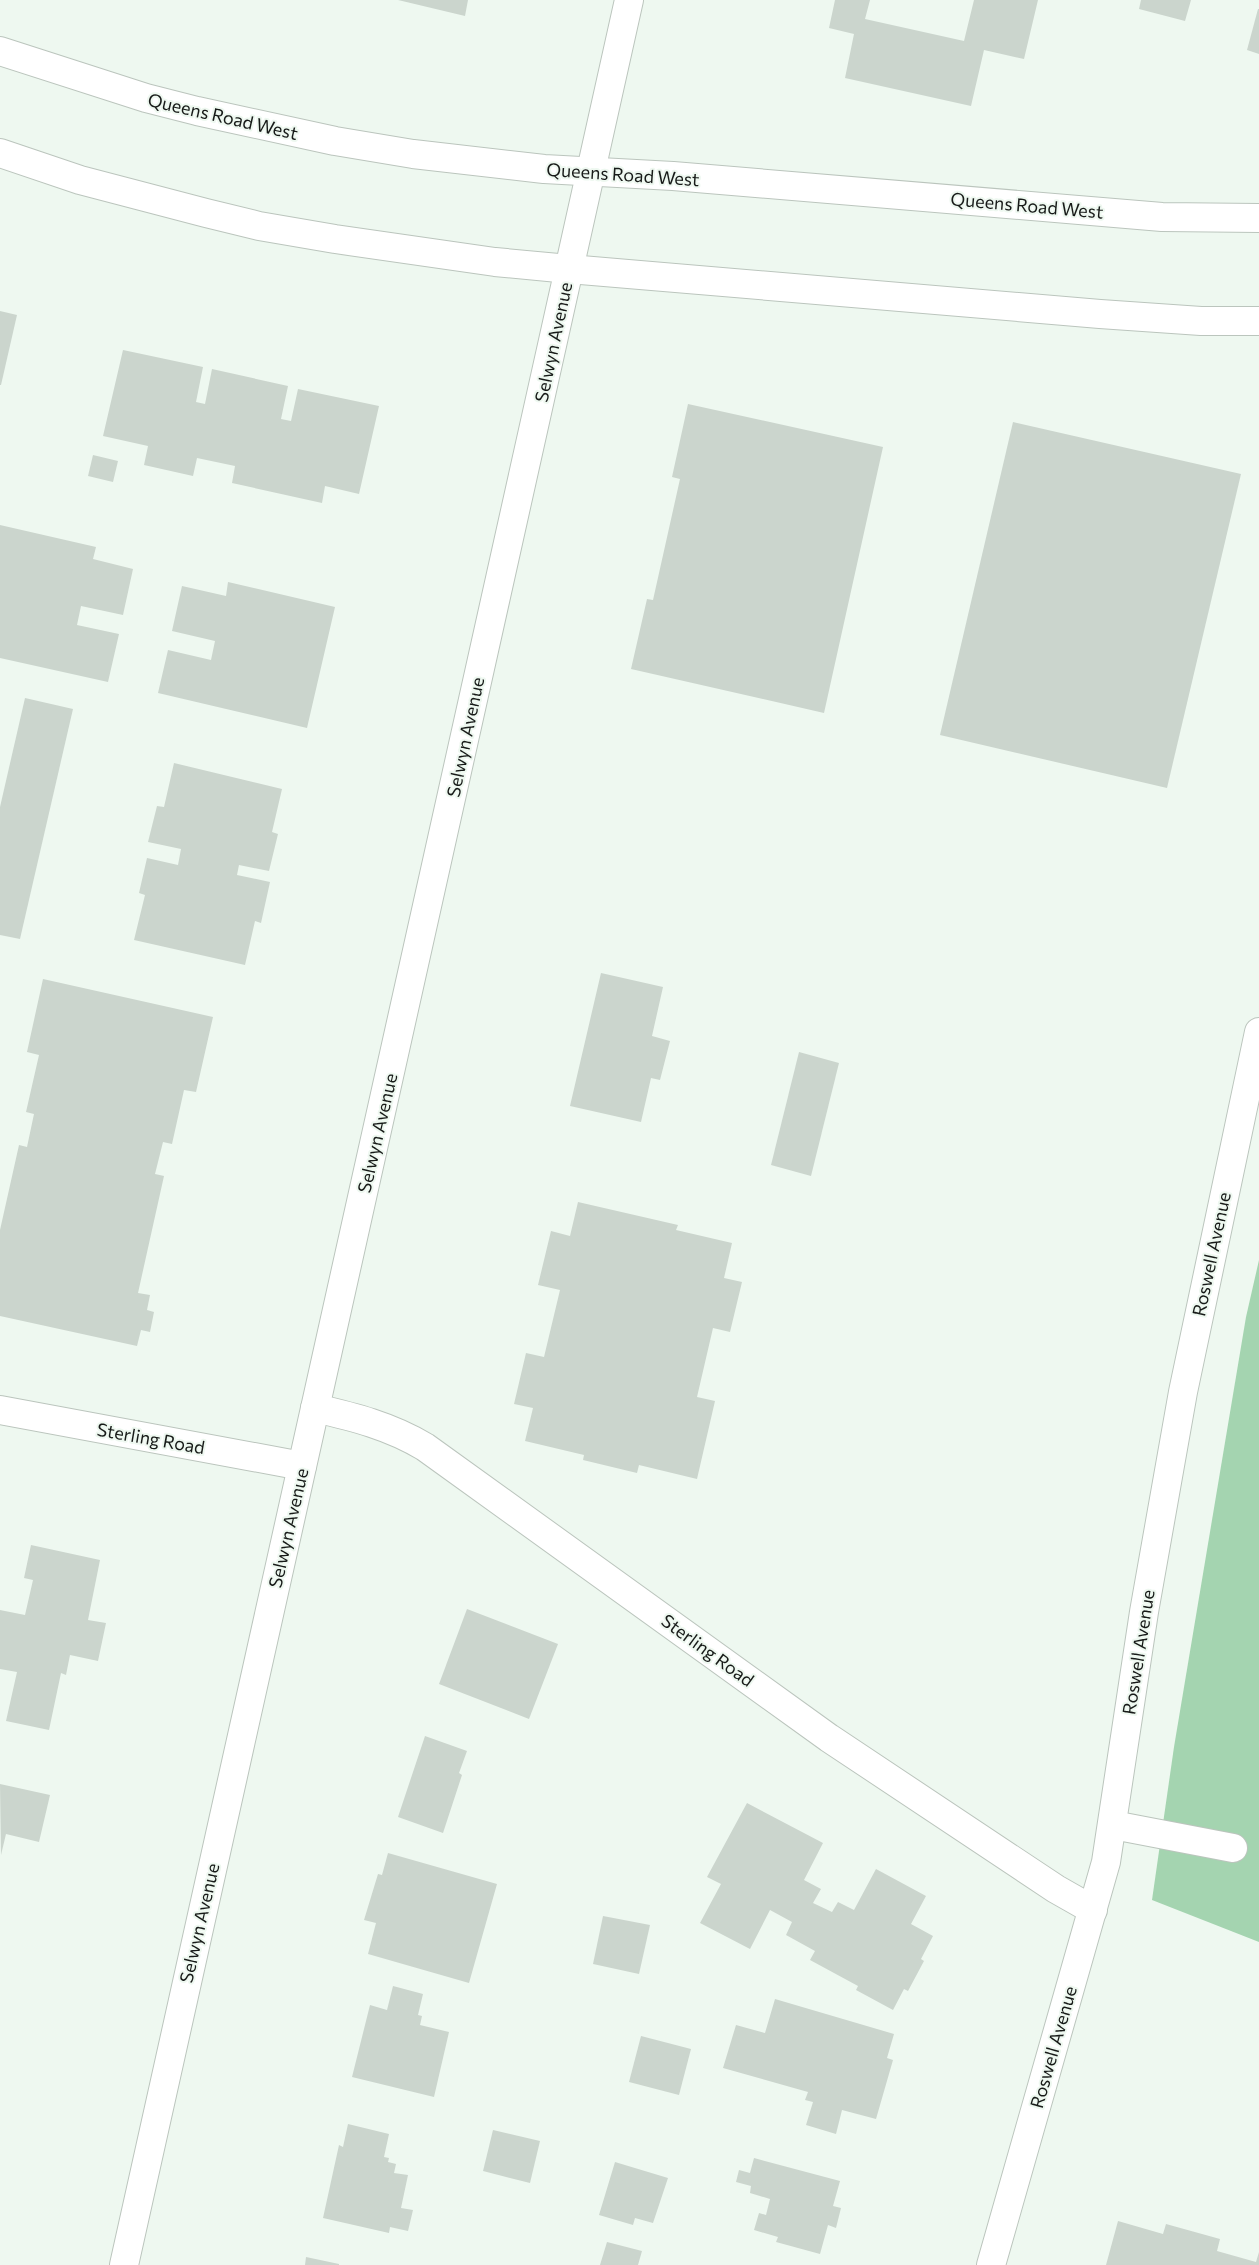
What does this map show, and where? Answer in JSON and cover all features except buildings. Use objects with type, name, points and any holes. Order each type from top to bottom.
[{"type":"street","name":"Selwyn Avenue","points":[[124,2265],[629,0]]},
{"type":"street","name":"Queens Road West","points":[[0,51],[146,98],[265,128],[413,154],[495,165],[693,178],[1162,217],[1259,218]]},
{"type":"street","points":[[0,153],[98,185],[259,226],[495,262],[1100,314],[1201,321],[1259,321]]},
{"type":"street","name":"Roswell Avenue","points":[[991,2265],[1106,1862],[1113,1826],[1144,1612],[1183,1392],[1259,1032]]},
{"type":"street","name":"Sterling Road","points":[[315,1408],[374,1423],[398,1432],[425,1447],[830,1738],[1056,1889],[1093,1910]]},
{"type":"street","name":"Sterling Road","points":[[0,1410],[302,1466]]},
{"type":"street","points":[[1113,1826],[1233,1848]]},
{"type":"green space","points":[[1259,1260],[1259,1942],[1152,1900],[1174,1747],[1246,1317]]}]
